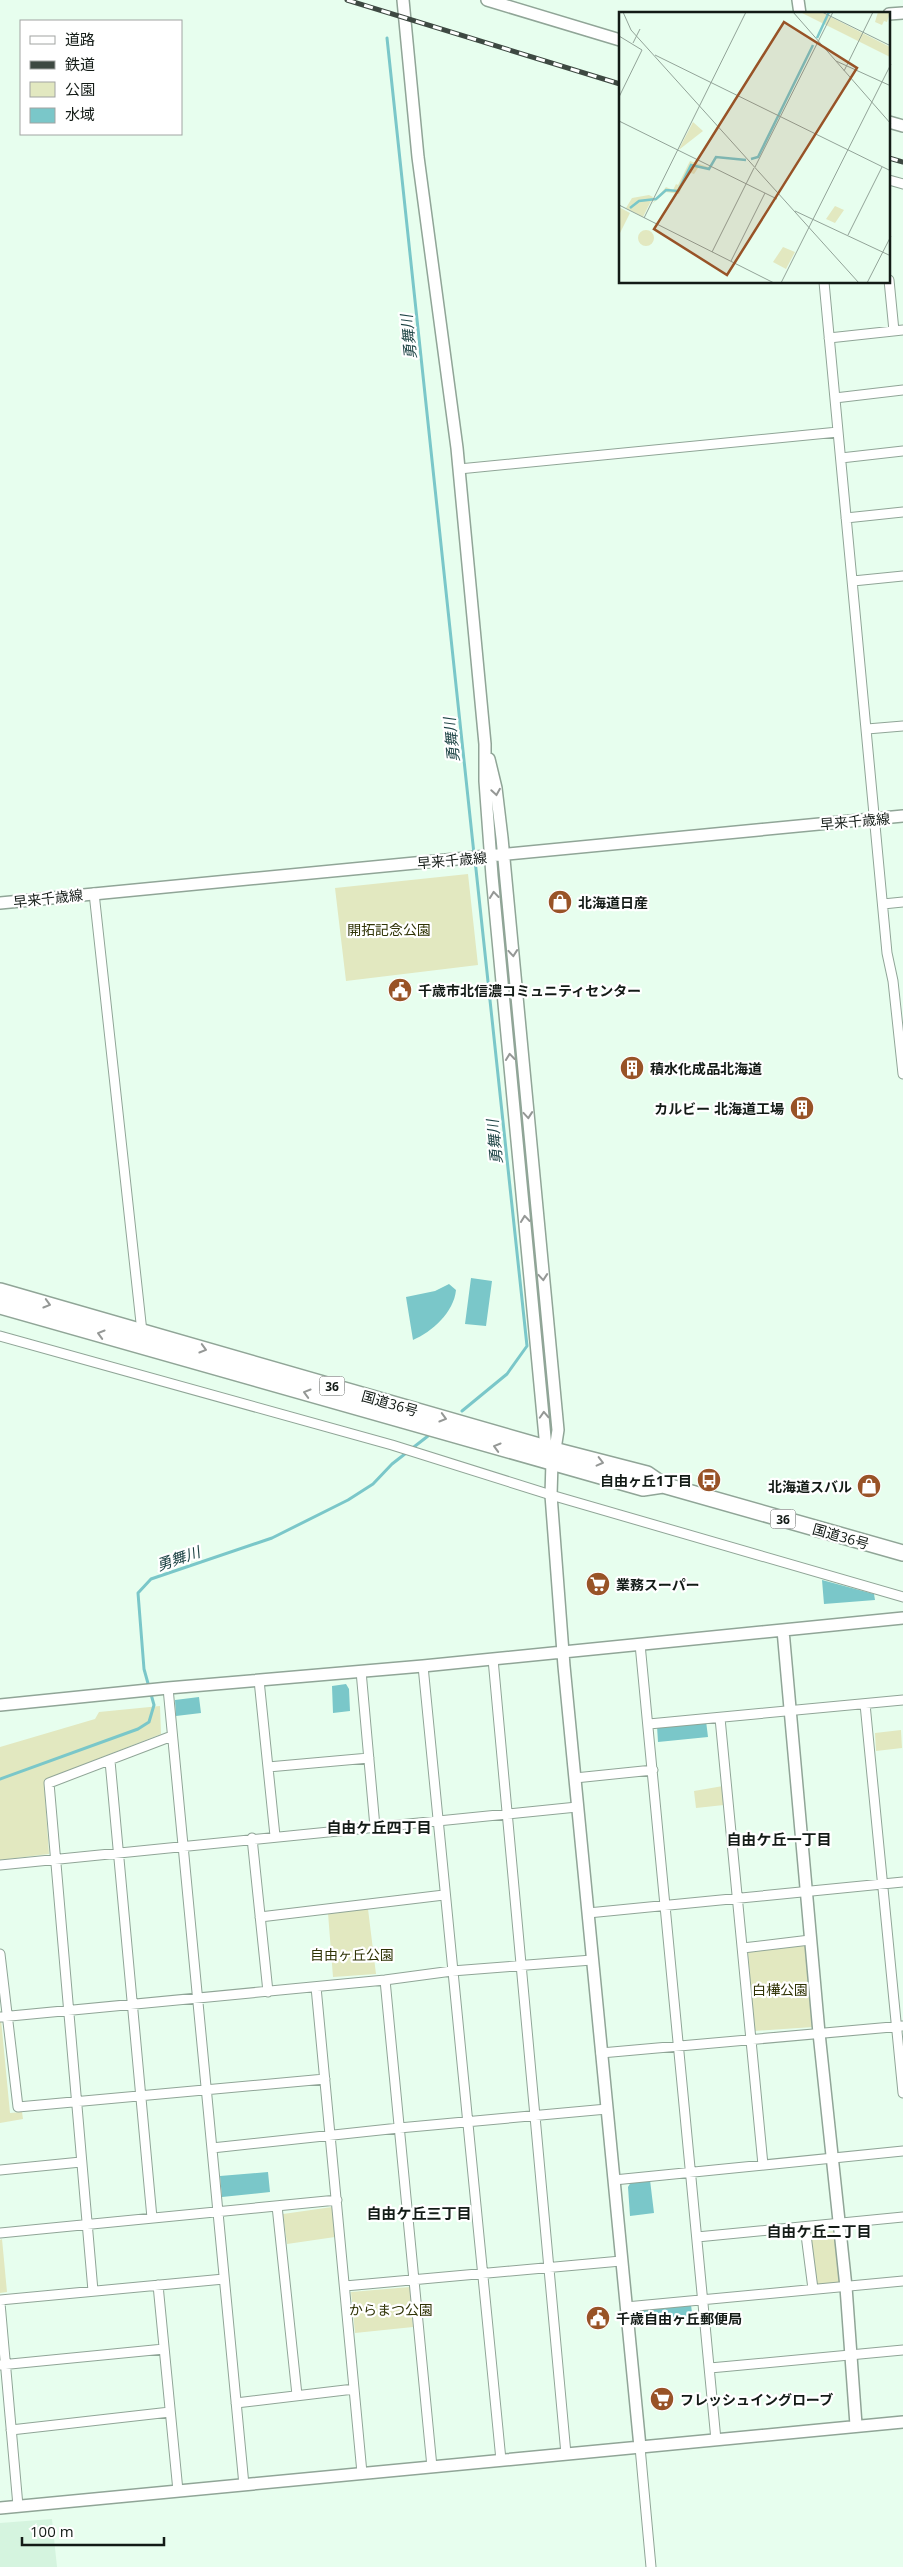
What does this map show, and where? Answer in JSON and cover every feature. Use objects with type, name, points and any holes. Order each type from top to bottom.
[{"type":"highway","name":"国道36号","points":[[0,1290],[139,1338]]},
{"type":"highway","name":"国道36号","points":[[0,1306],[139,1338],[551,1454],[643,1488],[663,1485],[903,1553]]},
{"type":"street","points":[[403,0],[418,157],[459,469],[485,744],[485,781],[479,857],[551,1454],[551,1496],[562,1651],[651,2567]]},
{"type":"street","points":[[487,0],[619,40]]},
{"type":"street","points":[[890,14],[903,13]]},
{"type":"street","points":[[890,122],[903,126]]},
{"type":"street","points":[[890,180],[903,184]]},
{"type":"street","points":[[824,284],[876,819],[887,953],[898,981],[903,1074]]},
{"type":"street","points":[[829,338],[899,330],[890,284]]},
{"type":"street","points":[[835,398],[903,390]]},
{"type":"street","points":[[459,469],[838,432]]},
{"type":"street","points":[[840,458],[903,452]]},
{"type":"street","points":[[846,518],[903,512]]},
{"type":"street","points":[[853,581],[903,576]]},
{"type":"street","points":[[867,729],[903,726]]},
{"type":"street","points":[[485,744],[496,788],[504,856],[558,1430],[551,1454]]},
{"type":"street","name":"早来千歳線","points":[[0,903],[504,856],[903,816]]},
{"type":"street","points":[[94,893],[139,1338]]},
{"type":"street","points":[[883,904],[903,902]]},
{"type":"street","points":[[0,1336],[428,1455],[551,1496],[903,1596]]},
{"type":"street","points":[[0,1705],[164,1688],[423,1666],[903,1618]]},
{"type":"street","points":[[783,1630],[810,1940],[846,2287],[856,2425]]},
{"type":"street","points":[[640,1644],[716,2440]]},
{"type":"street","points":[[493,1659],[566,2454]]},
{"type":"street","points":[[423,1666],[501,2460]]},
{"type":"street","points":[[361,1671],[376,1827]]},
{"type":"street","points":[[259,1680],[275,1836]]},
{"type":"street","points":[[164,1688],[172,1736],[183,1845],[244,2485]]},
{"type":"street","points":[[649,1724],[903,1700]]},
{"type":"street","points":[[865,1704],[899,2026],[903,2093]]},
{"type":"street","points":[[720,1718],[739,1898],[763,2165]]},
{"type":"street","points":[[93,2292],[49,1783],[172,1736]]},
{"type":"street","points":[[268,1767],[369,1758]]},
{"type":"street","points":[[110,1760],[152,2218]]},
{"type":"street","points":[[574,1778],[653,1770]]},
{"type":"street","points":[[0,1865],[118,1851],[578,1807]]},
{"type":"street","points":[[252,1838],[268,1992]]},
{"type":"street","points":[[588,1913],[903,1882]]},
{"type":"street","points":[[260,1917],[444,1894]]},
{"type":"street","points":[[743,1948],[810,1940]]},
{"type":"street","points":[[0,1954],[3,2016],[18,2107],[325,2079]]},
{"type":"street","points":[[3,2016],[268,1992],[452,1971],[592,1960]]},
{"type":"street","points":[[385,1980],[432,2467]]},
{"type":"street","points":[[316,1987],[346,2286],[362,2473]]},
{"type":"street","points":[[601,2053],[899,2026]]},
{"type":"street","points":[[212,2148],[400,2128],[607,2110]]},
{"type":"street","points":[[614,2180],[903,2151]]},
{"type":"street","points":[[0,2170],[81,2162]]},
{"type":"street","points":[[0,2233],[336,2200]]},
{"type":"street","points":[[277,2206],[297,2396]]},
{"type":"street","points":[[697,2237],[903,2217]]},
{"type":"street","points":[[805,2227],[813,2289]]},
{"type":"street","points":[[346,2286],[482,2272],[622,2261]]},
{"type":"street","points":[[18,2506],[3,2365],[0,2302],[224,2279]]},
{"type":"street","points":[[626,2307],[903,2281]]},
{"type":"street","points":[[158,2285],[178,2491]]},
{"type":"street","points":[[3,2365],[164,2350]]},
{"type":"street","points":[[710,2368],[903,2350]]},
{"type":"street","points":[[236,2403],[354,2389]]},
{"type":"street","points":[[11,2430],[170,2412]]},
{"type":"street","points":[[0,2508],[903,2422]]},
{"type":"shaded area","points":[[52,2519],[57,2567],[0,2567],[0,2523]]},
{"type":"green space","name":"開拓記念公園","points":[[468,874],[478,965],[346,981],[335,888]]},
{"type":"green space","points":[[160,1706],[161,1734],[44,1780],[49,1854],[0,1860],[0,1747],[95,1719],[99,1712]]},
{"type":"green space","points":[[901,1730],[902,1748],[876,1751],[875,1733]]},
{"type":"green space","points":[[723,1786],[724,1805],[696,1808],[694,1791]]},
{"type":"green space","name":"自由ヶ丘公園","points":[[368,1909],[376,1974],[333,1977],[328,1913]]},
{"type":"green space","name":"白樺公園","points":[[807,1945],[813,2027],[754,2031],[748,1951]]},
{"type":"green space","points":[[0,2009],[10,2113],[22,2112],[23,2119],[0,2123]]},
{"type":"green space","points":[[332,2207],[335,2237],[287,2244],[283,2214]]},
{"type":"green space","points":[[836,2231],[842,2282],[816,2285],[810,2233]]},
{"type":"green space","points":[[2,2239],[7,2292],[0,2293],[0,2240]]},
{"type":"green space","name":"からまつ公園","points":[[410,2287],[413,2327],[355,2333],[351,2292]]},
{"type":"water","points":[[471,1278],[492,1281],[486,1326],[465,1324]]},
{"type":"water","points":[[449,1284],[456,1290],[447,1313],[427,1332],[413,1340],[406,1297],[435,1291]]},
{"type":"water","points":[[822,1580],[874,1594],[875,1600],[824,1604]]},
{"type":"water","points":[[346,1684],[349,1689],[350,1711],[333,1713],[332,1686]]},
{"type":"water","points":[[199,1697],[201,1713],[176,1716],[175,1700]]},
{"type":"water","points":[[706,1721],[708,1737],[658,1742],[657,1726]]},
{"type":"water","points":[[268,2172],[270,2192],[222,2197],[220,2176]]},
{"type":"water","points":[[650,2180],[654,2213],[630,2216],[628,2187],[631,2182]]},
{"type":"water","points":[[691,2305],[693,2320],[641,2326],[639,2310]]},
{"type":"waterway","name":"勇舞川","points":[[387,38],[474,854]]},
{"type":"waterway","name":"勇舞川","points":[[462,1411],[507,1374],[527,1346],[475,860]]},
{"type":"waterway","name":"勇舞川","points":[[0,1779],[138,1729],[149,1722],[154,1705],[144,1669],[138,1593],[151,1579],[272,1538],[348,1500],[373,1484],[392,1464],[428,1436]]},
{"type":"railway","points":[[347,0],[619,84]]},
{"type":"railway","points":[[890,158],[903,162]]},
{"type":"place","name":"北海道日産","points":[[560,902]]},
{"type":"place","name":"千歳市北信濃コミュニティセンター","points":[[400,990]]},
{"type":"place","name":"積水化成品北海道","points":[[632,1068]]},
{"type":"place","name":"カルビー 北海道工場","points":[[802,1108]]},
{"type":"place","name":"自由ヶ丘1丁目","points":[[709,1480]]},
{"type":"place","name":"北海道スバル","points":[[869,1486]]},
{"type":"place","name":"業務スーパー","points":[[598,1584]]},
{"type":"place","name":"千歳自由ヶ丘郵便局","points":[[598,2318]]},
{"type":"place","name":"フレッシュイングローブ","points":[[662,2399]]},
{"type":"district","name":"自由ケ丘四丁目","points":[[379,1827]]},
{"type":"district","name":"自由ケ丘一丁目","points":[[779,1839]]},
{"type":"district","name":"自由ケ丘三丁目","points":[[419,2213]]},
{"type":"district","name":"自由ケ丘二丁目","points":[[819,2231]]}]
